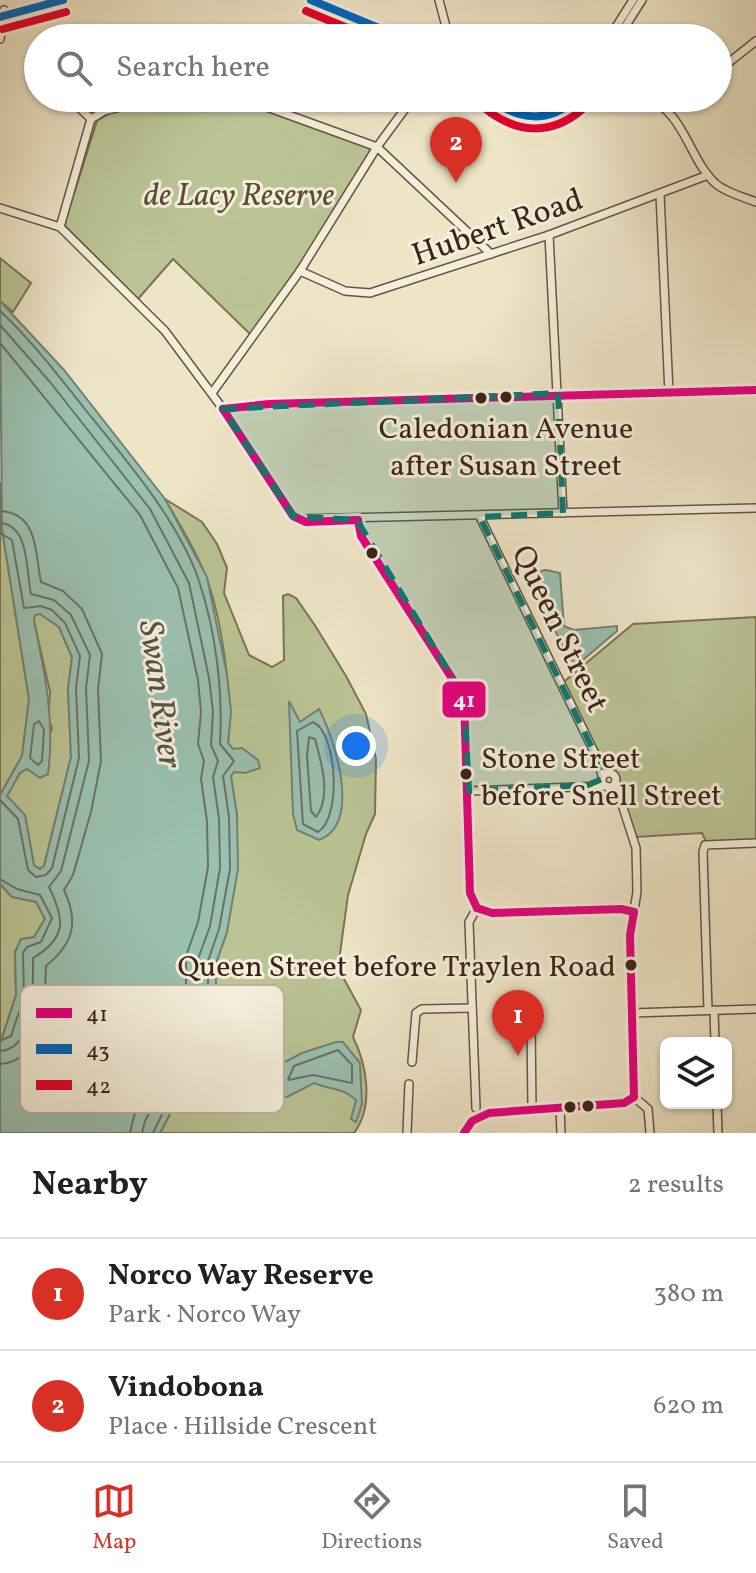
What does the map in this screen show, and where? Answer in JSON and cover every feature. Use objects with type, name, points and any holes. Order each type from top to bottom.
[{"type":"street","points":[[0,39],[2,14],[63,0]]},
{"type":"street","points":[[311,0],[369,24]]},
{"type":"street","points":[[439,0],[444,24]]},
{"type":"street","points":[[618,24],[633,0]]},
{"type":"street","points":[[627,24],[642,0]]},
{"type":"street","points":[[732,60],[756,41]]},
{"type":"street","points":[[84,112],[91,119]]},
{"type":"street","points":[[60,227],[91,119],[102,112]]},
{"type":"street","points":[[281,112],[377,147],[491,254]]},
{"type":"street","points":[[212,393],[300,271],[377,147],[403,112]]},
{"type":"street","points":[[510,112],[542,119],[552,112]]},
{"type":"street","points":[[669,112],[708,175],[719,186],[756,202]]},
{"type":"street","name":"Hubert Road","points":[[300,271],[345,291],[370,293],[549,235],[708,175]]},
{"type":"street","points":[[660,194],[669,393]]},
{"type":"street","points":[[0,208],[60,227],[165,331],[212,393],[290,512],[299,519],[358,520],[756,508]]},
{"type":"street","points":[[549,235],[563,513]]},
{"type":"street","points":[[223,409],[269,404],[558,393],[756,390]]},
{"type":"street","name":"Queen Street","points":[[480,517],[617,797],[636,848],[634,912],[630,935],[632,1098]]},
{"type":"street","points":[[358,520],[361,536],[464,697],[470,893],[477,908],[492,913],[617,909],[634,912]]},
{"type":"street","points":[[469,791],[588,785],[607,781]]},
{"type":"street","points":[[714,1037],[705,845],[756,843]]},
{"type":"street","points":[[464,1133],[478,1112],[469,922],[477,908]]},
{"type":"street","points":[[412,1062],[416,1013],[422,1009],[472,1008]]},
{"type":"street","points":[[632,1013],[756,1009]]},
{"type":"street","points":[[531,1021],[532,1110]]},
{"type":"street","points":[[407,1133],[409,1084]]},
{"type":"street","points":[[478,1112],[560,1108],[632,1098],[649,1116],[650,1133]]},
{"type":"street","points":[[560,1108],[561,1133]]},
{"type":"street","points":[[717,1109],[718,1133]]},
{"type":"highlighted area","points":[[558,393],[563,513],[480,517],[598,760],[602,779],[588,785],[469,791],[464,697],[357,520],[293,516],[223,409]]},
{"type":"green space","name":"de Lacy Reserve","points":[[281,112],[377,147],[253,337],[173,259],[138,299],[64,225],[97,121],[110,113]]},
{"type":"green space","points":[[0,258],[31,283],[13,312],[0,301]]},
{"type":"green space","points":[[0,482],[2,529],[29,699],[22,756],[0,795]]},
{"type":"green space","points":[[165,499],[202,522],[217,544],[227,568],[224,593],[249,655],[272,667],[284,660],[283,596],[288,594],[296,598],[346,676],[366,714],[376,759],[375,814],[348,895],[338,968],[361,1010],[353,1037],[365,1073],[366,1098],[354,1133],[160,1133],[170,1113],[284,1113],[284,985],[216,985],[216,963],[227,932],[237,815],[230,776],[234,772],[233,750],[228,743],[227,682],[217,614],[202,567]]},
{"type":"green space","points":[[40,613],[59,627],[72,657],[68,689],[71,757],[44,866],[40,869],[34,866],[28,836],[6,796],[20,773],[27,769],[36,773],[52,728],[48,718],[50,692],[34,621],[34,615]]},
{"type":"green space","points":[[756,617],[756,846],[709,848],[702,833],[635,837],[611,786],[619,776],[608,770],[591,749],[560,685],[633,624]]},
{"type":"green space","points":[[0,884],[12,896],[36,901],[45,919],[34,937],[15,951],[16,995],[0,1044]]},
{"type":"water","name":"Swan River","points":[[0,301],[64,370],[165,499],[207,577],[227,675],[231,712],[228,743],[233,749],[242,748],[258,760],[260,768],[245,773],[234,772],[231,776],[237,815],[238,869],[227,932],[216,963],[216,985],[20,985],[20,1113],[170,1113],[160,1133],[0,1133],[0,1044],[16,995],[15,952],[21,939],[34,937],[45,919],[36,902],[12,897],[0,884],[0,795],[22,756],[29,699],[2,529]],"holes":[[[40,614],[59,627],[72,657],[68,689],[71,757],[44,866],[40,869],[34,865],[25,815],[7,796],[20,773],[27,769],[40,778],[48,774],[50,716],[35,615]]]},
{"type":"water","points":[[546,570],[560,573],[564,626],[574,630],[617,626],[617,631],[577,665],[568,657],[532,583],[534,572]]},
{"type":"water","points":[[289,701],[300,722],[319,709],[337,759],[341,779],[340,816],[332,831],[319,840],[297,830],[293,814]]},
{"type":"water","points":[[343,1042],[360,1063],[362,1104],[356,1122],[351,1119],[356,1100],[341,1091],[314,1083],[284,1097],[284,1062],[302,1053]]},
{"type":"transit line","name":"43","points":[[0,17],[63,0]]},
{"type":"transit line","name":"43","points":[[311,0],[369,24]]},
{"type":"transit line","name":"42","points":[[306,11],[338,24]]},
{"type":"transit line","name":"42","points":[[3,29],[66,12]]},
{"type":"transit line","name":"42","points":[[490,112],[508,123],[534,128],[560,123],[578,112]]},
{"type":"transit line","name":"43","points":[[515,112],[534,116],[556,112]]},
{"type":"transit line","name":"41","points":[[223,409],[269,404],[756,390]]},
{"type":"transit line","name":"41","points":[[223,409],[293,516],[306,522],[358,520]]},
{"type":"transit line","name":"41","points":[[358,520],[361,536],[464,697],[470,893],[477,908]]},
{"type":"transit line","name":"41","points":[[477,908],[492,913],[621,909],[634,912]]},
{"type":"transit line","name":"41","points":[[464,1133],[472,1121],[489,1113],[624,1103],[634,1097],[630,935],[634,912]]},
{"type":"place","name":"Vindobona","points":[[456,183]]},
{"type":"place","name":"Caledonian Avenue after Susan Street","points":[[506,397]]},
{"type":"place","name":"Stone Street before Snell Street","points":[[466,774]]},
{"type":"place","name":"Queen Street before Traylen Road","points":[[631,965]]},
{"type":"place","name":"Norco Way Reserve","points":[[518,1056]]}]
